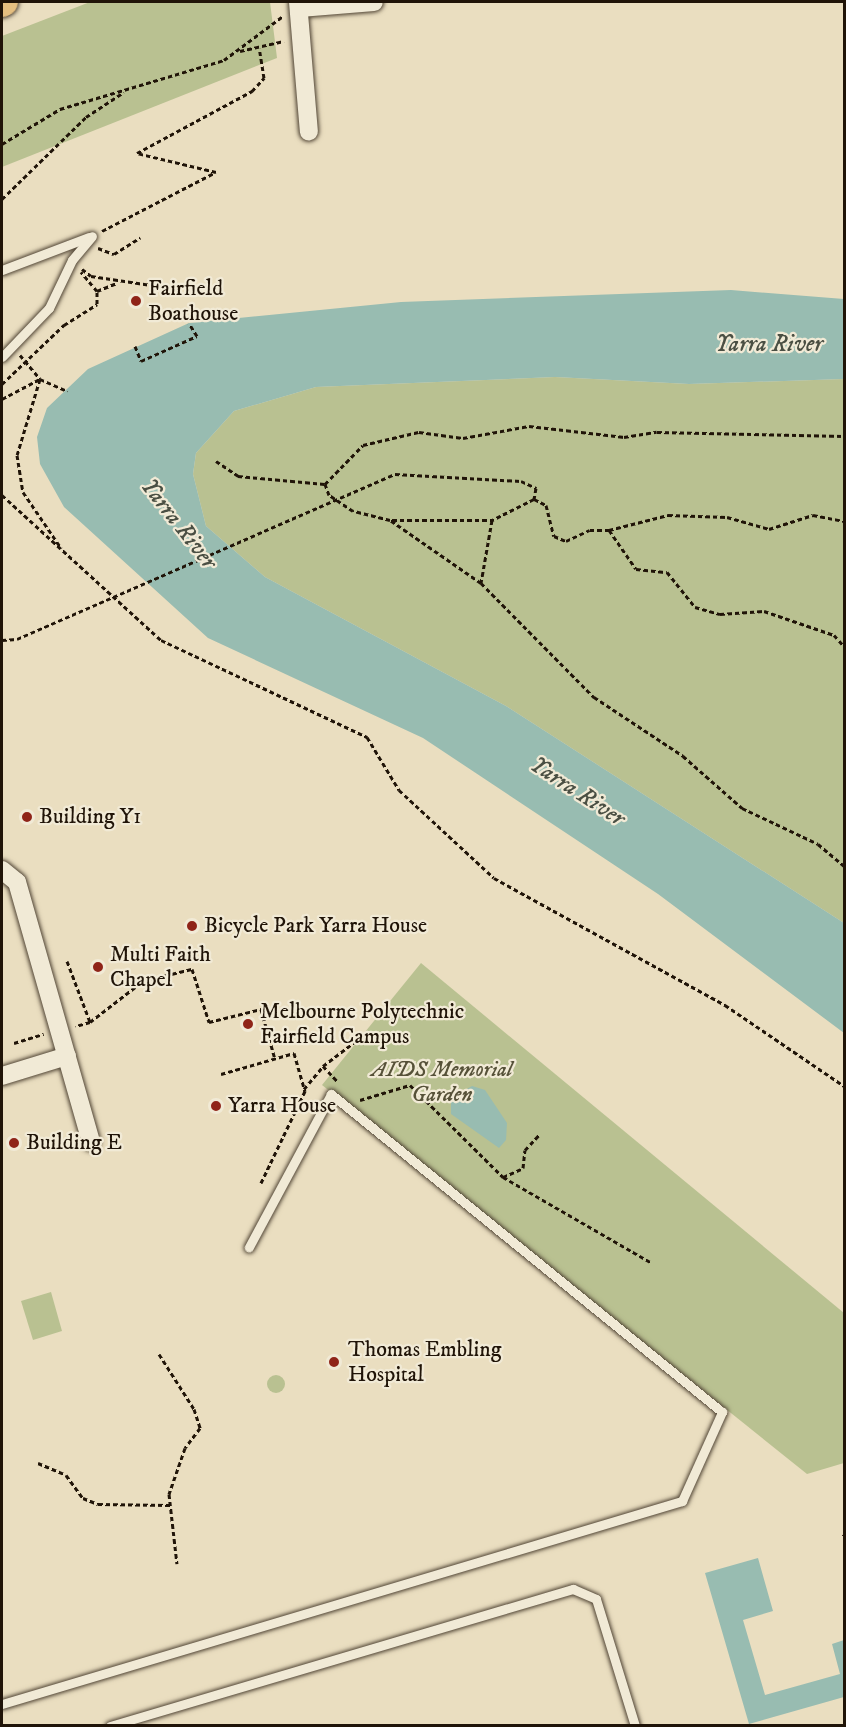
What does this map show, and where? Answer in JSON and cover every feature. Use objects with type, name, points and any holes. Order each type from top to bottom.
[{"type":"street","points":[[309,132],[299,5],[375,2]]},
{"type":"street","points":[[2,870],[17,882],[91,1142]]},
{"type":"street","points":[[2,1076],[67,1056]]},
{"type":"lane","points":[[2,357],[49,308],[72,260],[92,236]]},
{"type":"lane","points":[[2,270],[92,236]]},
{"type":"lane","points":[[2,1704],[682,1501],[722,1412],[331,1094],[249,1247]]},
{"type":"lane","points":[[110,1725],[573,1589],[596,1599],[635,1725]]},
{"type":"path","points":[[239,51],[274,21],[299,5]]},
{"type":"path","points":[[2,144],[60,109],[125,91],[239,51],[303,36]]},
{"type":"path","points":[[140,238],[114,254],[98,248],[92,236],[216,172],[138,153],[252,91],[264,78],[259,48]]},
{"type":"path","points":[[2,198],[86,117],[125,91]]},
{"type":"path","points":[[72,260],[91,276],[118,282],[171,288]]},
{"type":"path","points":[[2,384],[27,363],[64,325],[97,304],[97,291],[72,260]]},
{"type":"path","points":[[97,291],[118,282]]},
{"type":"path","points":[[135,346],[141,360],[197,336],[189,323]]},
{"type":"path","points":[[27,363],[40,379],[68,391]]},
{"type":"path","points":[[2,405],[2,399],[40,379]]},
{"type":"path","points":[[40,379],[17,455],[23,492],[64,552]]},
{"type":"path","points":[[325,484],[363,445],[419,432],[463,438],[529,426],[624,437],[657,432],[844,436]]},
{"type":"path","points":[[216,461],[238,476],[325,484]]},
{"type":"path","points":[[2,640],[17,639],[395,474],[521,481],[536,488],[534,499]]},
{"type":"path","points":[[325,484],[328,495],[353,511],[390,520],[492,520],[534,499]]},
{"type":"path","points":[[2,495],[161,640],[367,737],[399,790],[494,878],[725,1005],[844,1086]]},
{"type":"path","points":[[534,499],[546,506],[548,528],[566,542],[590,530],[609,530],[668,515],[727,517],[769,529],[813,515],[844,521]]},
{"type":"path","points":[[390,520],[481,583],[594,697],[683,756],[742,808],[818,844],[844,866]]},
{"type":"path","points":[[481,583],[492,520]]},
{"type":"path","points":[[609,530],[636,569],[667,572],[695,607],[720,614],[764,611],[834,635],[844,646]]},
{"type":"path","points":[[67,962],[90,1022]]},
{"type":"path","points":[[14,1044],[90,1022],[143,981],[192,969],[209,1022],[261,1009],[275,1059]]},
{"type":"path","points":[[261,1183],[304,1089],[323,1066],[365,1034]]},
{"type":"path","points":[[221,1074],[294,1053],[304,1089]]},
{"type":"path","points":[[323,1066],[343,1087]]},
{"type":"path","points":[[349,1094],[356,1101],[410,1085],[503,1177],[652,1263]]},
{"type":"path","points":[[503,1177],[523,1168],[525,1150],[539,1135]]},
{"type":"path","points":[[159,1354],[194,1409],[200,1428],[174,1474],[169,1505],[177,1564]]},
{"type":"path","points":[[38,1463],[66,1475],[83,1498],[98,1504],[169,1505]]},
{"type":"green space","points":[[90,2],[270,2],[277,58],[2,167],[2,36]]},
{"type":"green space","points":[[555,377],[689,384],[844,379],[844,923],[506,706],[265,577],[206,526],[193,474],[196,453],[234,411],[316,387]]},
{"type":"green space","name":"AIDS Memorial Garden","points":[[421,963],[844,1313],[844,1463],[807,1474],[322,1085]]},
{"type":"green space","points":[[51,1292],[62,1331],[33,1340],[21,1301]]},
{"type":"green space","points":[[272,1375],[280,1375],[285,1380],[283,1391],[272,1393],[267,1388],[267,1380]]},
{"type":"water","name":"Yarra River","points":[[731,290],[844,299],[844,379],[689,384],[555,377],[316,387],[234,411],[196,453],[193,474],[206,526],[265,577],[506,706],[844,923],[844,1033],[658,894],[423,738],[208,638],[64,507],[40,464],[37,437],[47,408],[88,369],[189,323],[401,302]]},
{"type":"water","points":[[472,1086],[485,1090],[507,1123],[506,1140],[499,1148],[451,1114],[451,1098]]},
{"type":"water","points":[[758,1558],[773,1611],[743,1620],[765,1695],[840,1674],[832,1644],[844,1640],[844,1697],[749,1724],[705,1573]]},
{"type":"place","name":"Fairfield Boathouse","points":[[136,301]]},
{"type":"place","name":"Building Y1","points":[[27,817]]},
{"type":"place","name":"Bicycle Park Yarra House","points":[[192,926]]},
{"type":"place","name":"Multi Faith Chapel","points":[[98,967]]},
{"type":"place","name":"Melbourne Polytechnic Fairfield Campus","points":[[248,1024]]},
{"type":"place","name":"Yarra House","points":[[216,1106]]},
{"type":"place","name":"Building E","points":[[14,1143]]},
{"type":"place","name":"Thomas Embling Hospital","points":[[334,1362]]}]
